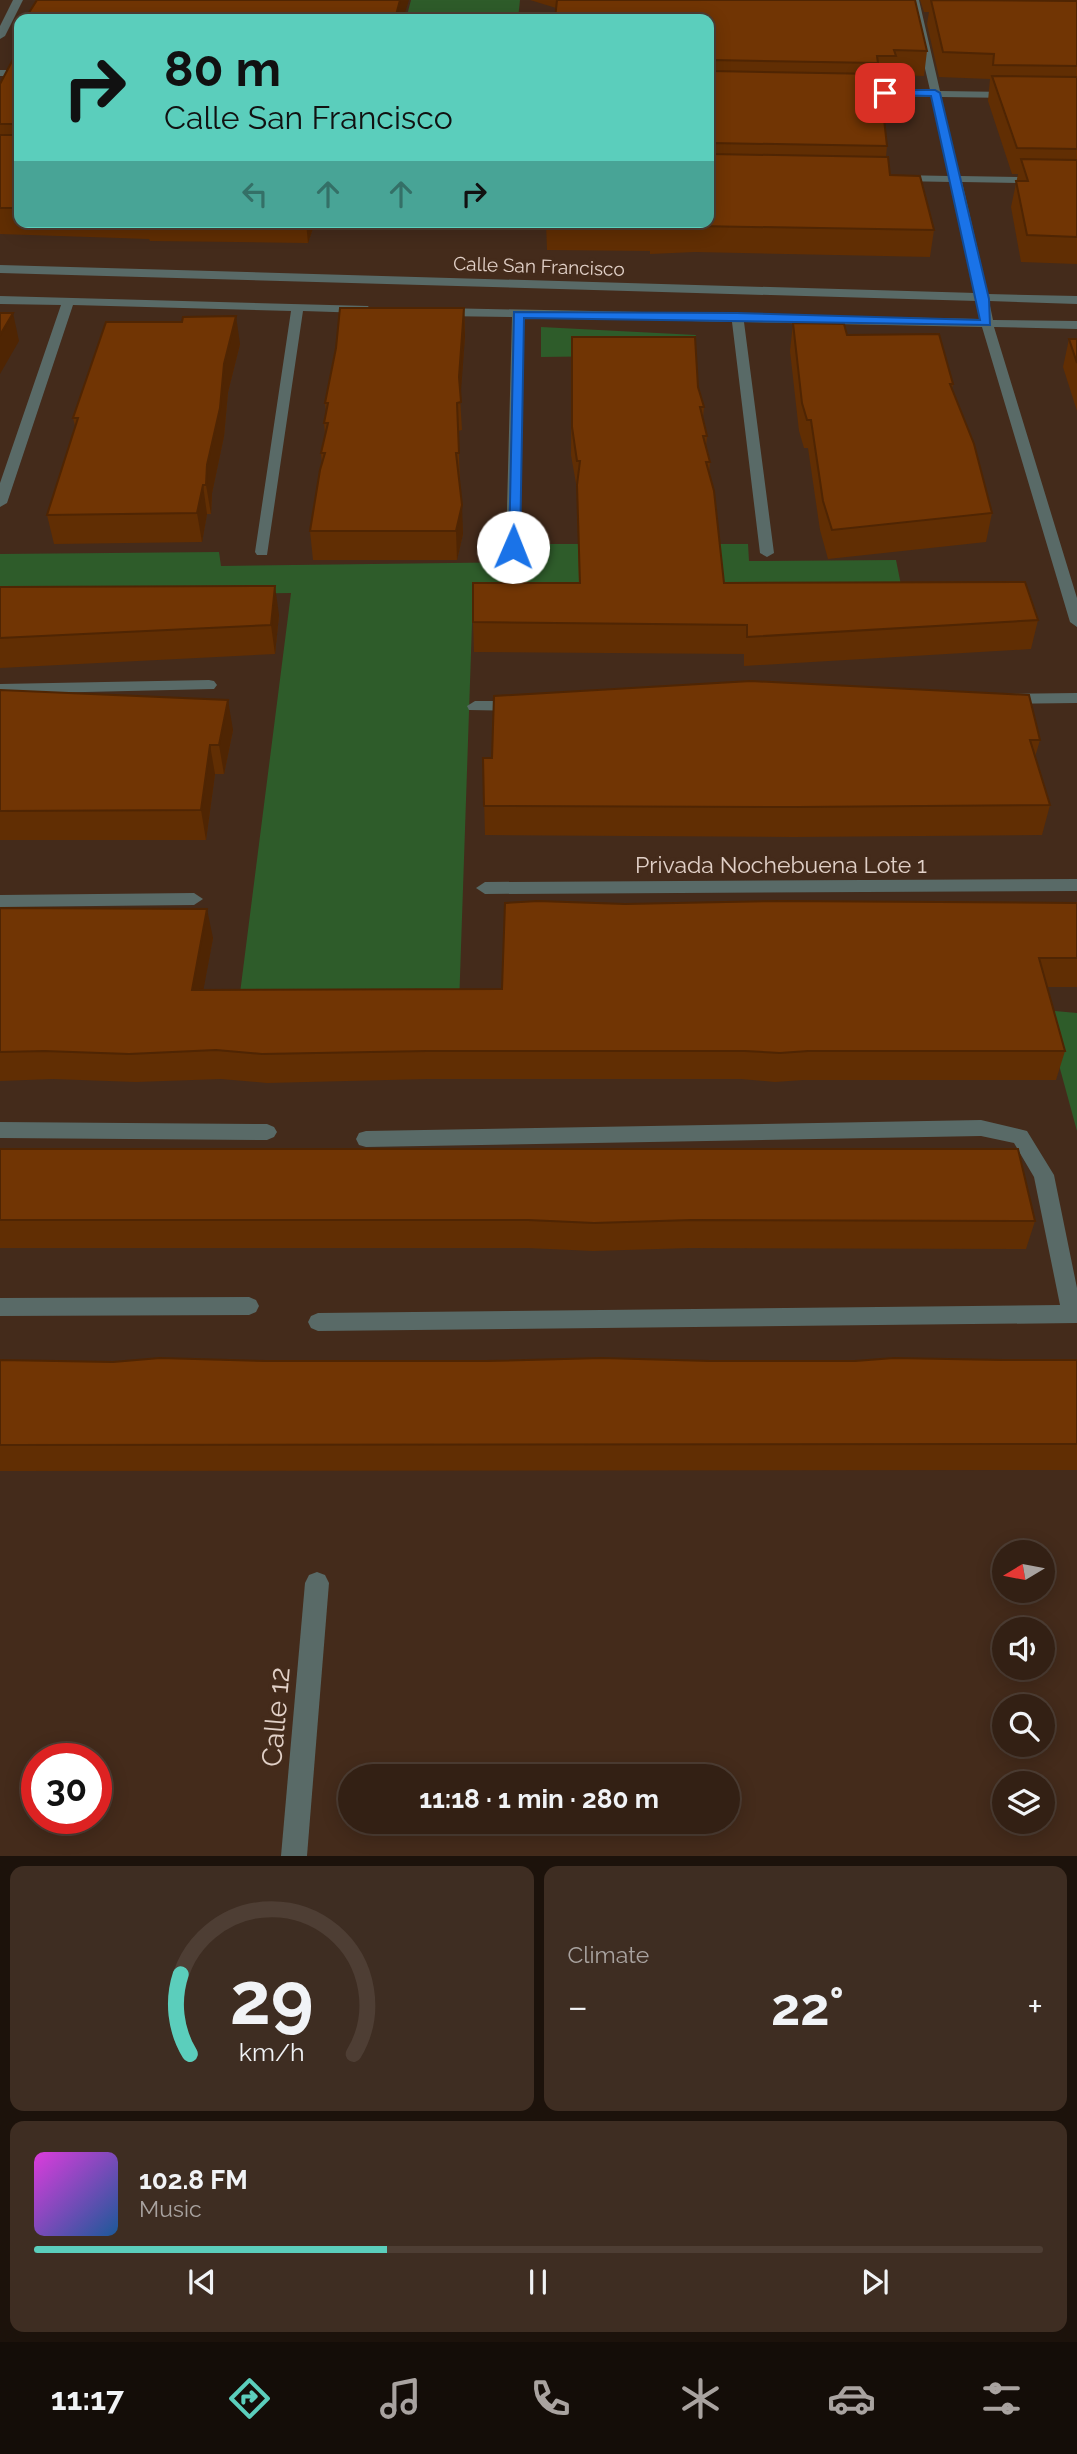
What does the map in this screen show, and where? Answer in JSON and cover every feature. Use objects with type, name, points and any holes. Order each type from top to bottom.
[{"type":"street","points":[[0,36],[18,0]]},
{"type":"street","points":[[914,0],[924,18],[935,93],[983,299],[986,323],[1077,622]]},
{"type":"street","points":[[903,18],[924,18]]},
{"type":"street","points":[[842,92],[1025,95]]},
{"type":"street","points":[[887,178],[1077,181]]},
{"type":"street","name":"Calle San Francisco","points":[[0,269],[1077,300]]},
{"type":"street","points":[[0,300],[380,310]]},
{"type":"street","points":[[0,503],[68,303]]},
{"type":"street","points":[[262,552],[298,307]]},
{"type":"street","points":[[422,311],[1077,325]]},
{"type":"street","points":[[513,547],[518,314]]},
{"type":"street","points":[[737,316],[767,553]]},
{"type":"street","points":[[0,689],[209,685]]},
{"type":"street","points":[[993,699],[1077,698]]},
{"type":"street","points":[[475,706],[531,706]]},
{"type":"street","name":"Privada Nochebuena Lote 1","points":[[485,888],[1077,885]]},
{"type":"street","points":[[0,901],[194,899]]},
{"type":"street","points":[[318,1322],[1075,1314],[1044,1175],[1020,1138],[981,1128],[366,1139]]},
{"type":"street","points":[[0,1130],[267,1132]]},
{"type":"street","points":[[0,1307],[249,1306]]},
{"type":"street","name":"Calle 12","points":[[295,1856],[317,1583]]},
{"type":"green space","points":[[411,0],[520,0],[519,14],[407,14]]},
{"type":"green space","points":[[541,327],[696,335],[691,355],[541,357]]},
{"type":"green space","points":[[537,544],[748,544],[749,561],[896,560],[903,595],[473,594],[459,1006],[239,1001],[291,593],[0,596],[0,554],[219,552],[221,566],[535,562]]},
{"type":"green space","points":[[1044,1010],[1077,1013],[1077,1131]]},
{"type":"building","points":[[37,0],[400,0],[396,14],[28,14]]},
{"type":"building","points":[[557,0],[915,0],[927,51],[894,50],[896,56],[877,56],[878,63],[714,60],[714,14],[556,14]]},
{"type":"building","points":[[931,0],[1077,1],[1077,66],[993,65],[994,54],[943,52]]},
{"type":"building","points":[[14,57],[14,124],[0,124],[0,84]]},
{"type":"building","points":[[714,71],[879,74],[887,146],[714,143]]},
{"type":"building","points":[[992,76],[1077,77],[1077,149],[1017,148]]},
{"type":"building","points":[[0,135],[14,135],[14,208],[0,208]]},
{"type":"building","points":[[714,154],[888,157],[890,175],[920,176],[934,230],[714,226]]},
{"type":"building","points":[[1021,159],[1077,160],[1077,237],[1027,235],[1016,181],[1028,181]]},
{"type":"building","points":[[340,308],[464,308],[459,377],[461,402],[457,403],[459,453],[456,453],[462,505],[456,531],[310,531],[325,453],[321,453],[328,423],[324,423],[328,403],[325,403],[336,348]]},
{"type":"building","points":[[0,313],[13,313],[0,335]]},
{"type":"building","points":[[236,316],[224,364],[220,408],[207,465],[206,485],[203,485],[197,513],[47,515],[78,418],[73,418],[106,322],[182,322],[183,317]]},
{"type":"building","points":[[793,323],[844,324],[847,335],[939,334],[953,384],[950,384],[974,444],[992,513],[832,530],[823,501],[811,420],[807,420],[802,403]]},
{"type":"building","points":[[572,337],[695,337],[698,387],[704,407],[700,407],[707,436],[703,436],[710,462],[706,462],[714,491],[724,583],[1025,582],[1038,620],[747,637],[747,625],[473,622],[473,583],[580,583],[577,485],[580,461],[577,461],[572,427]]},
{"type":"building","points":[[1069,339],[1077,339],[1077,363]]},
{"type":"building","points":[[275,586],[271,625],[0,638],[0,587]]},
{"type":"building","points":[[751,681],[1029,695],[1040,740],[1030,740],[1050,805],[484,806],[483,758],[492,758],[494,696]]},
{"type":"building","points":[[0,690],[228,700],[219,745],[210,745],[201,810],[0,811]]},
{"type":"building","points":[[538,901],[625,904],[781,901],[1077,903],[1077,958],[1039,958],[1065,1051],[426,1051],[262,1054],[216,1050],[129,1054],[0,1052],[0,908],[207,909],[192,990],[502,989],[505,903]]},
{"type":"building","points":[[0,1149],[1018,1149],[1035,1221],[692,1220],[594,1223],[528,1220],[0,1220]]},
{"type":"building","points":[[160,1358],[266,1361],[602,1358],[710,1361],[855,1361],[894,1358],[1077,1360],[1077,1444],[0,1445],[0,1360],[113,1362]]},
{"type":"route","points":[[513,547],[518,314],[737,316],[986,323],[983,299],[935,93],[885,93]]}]
